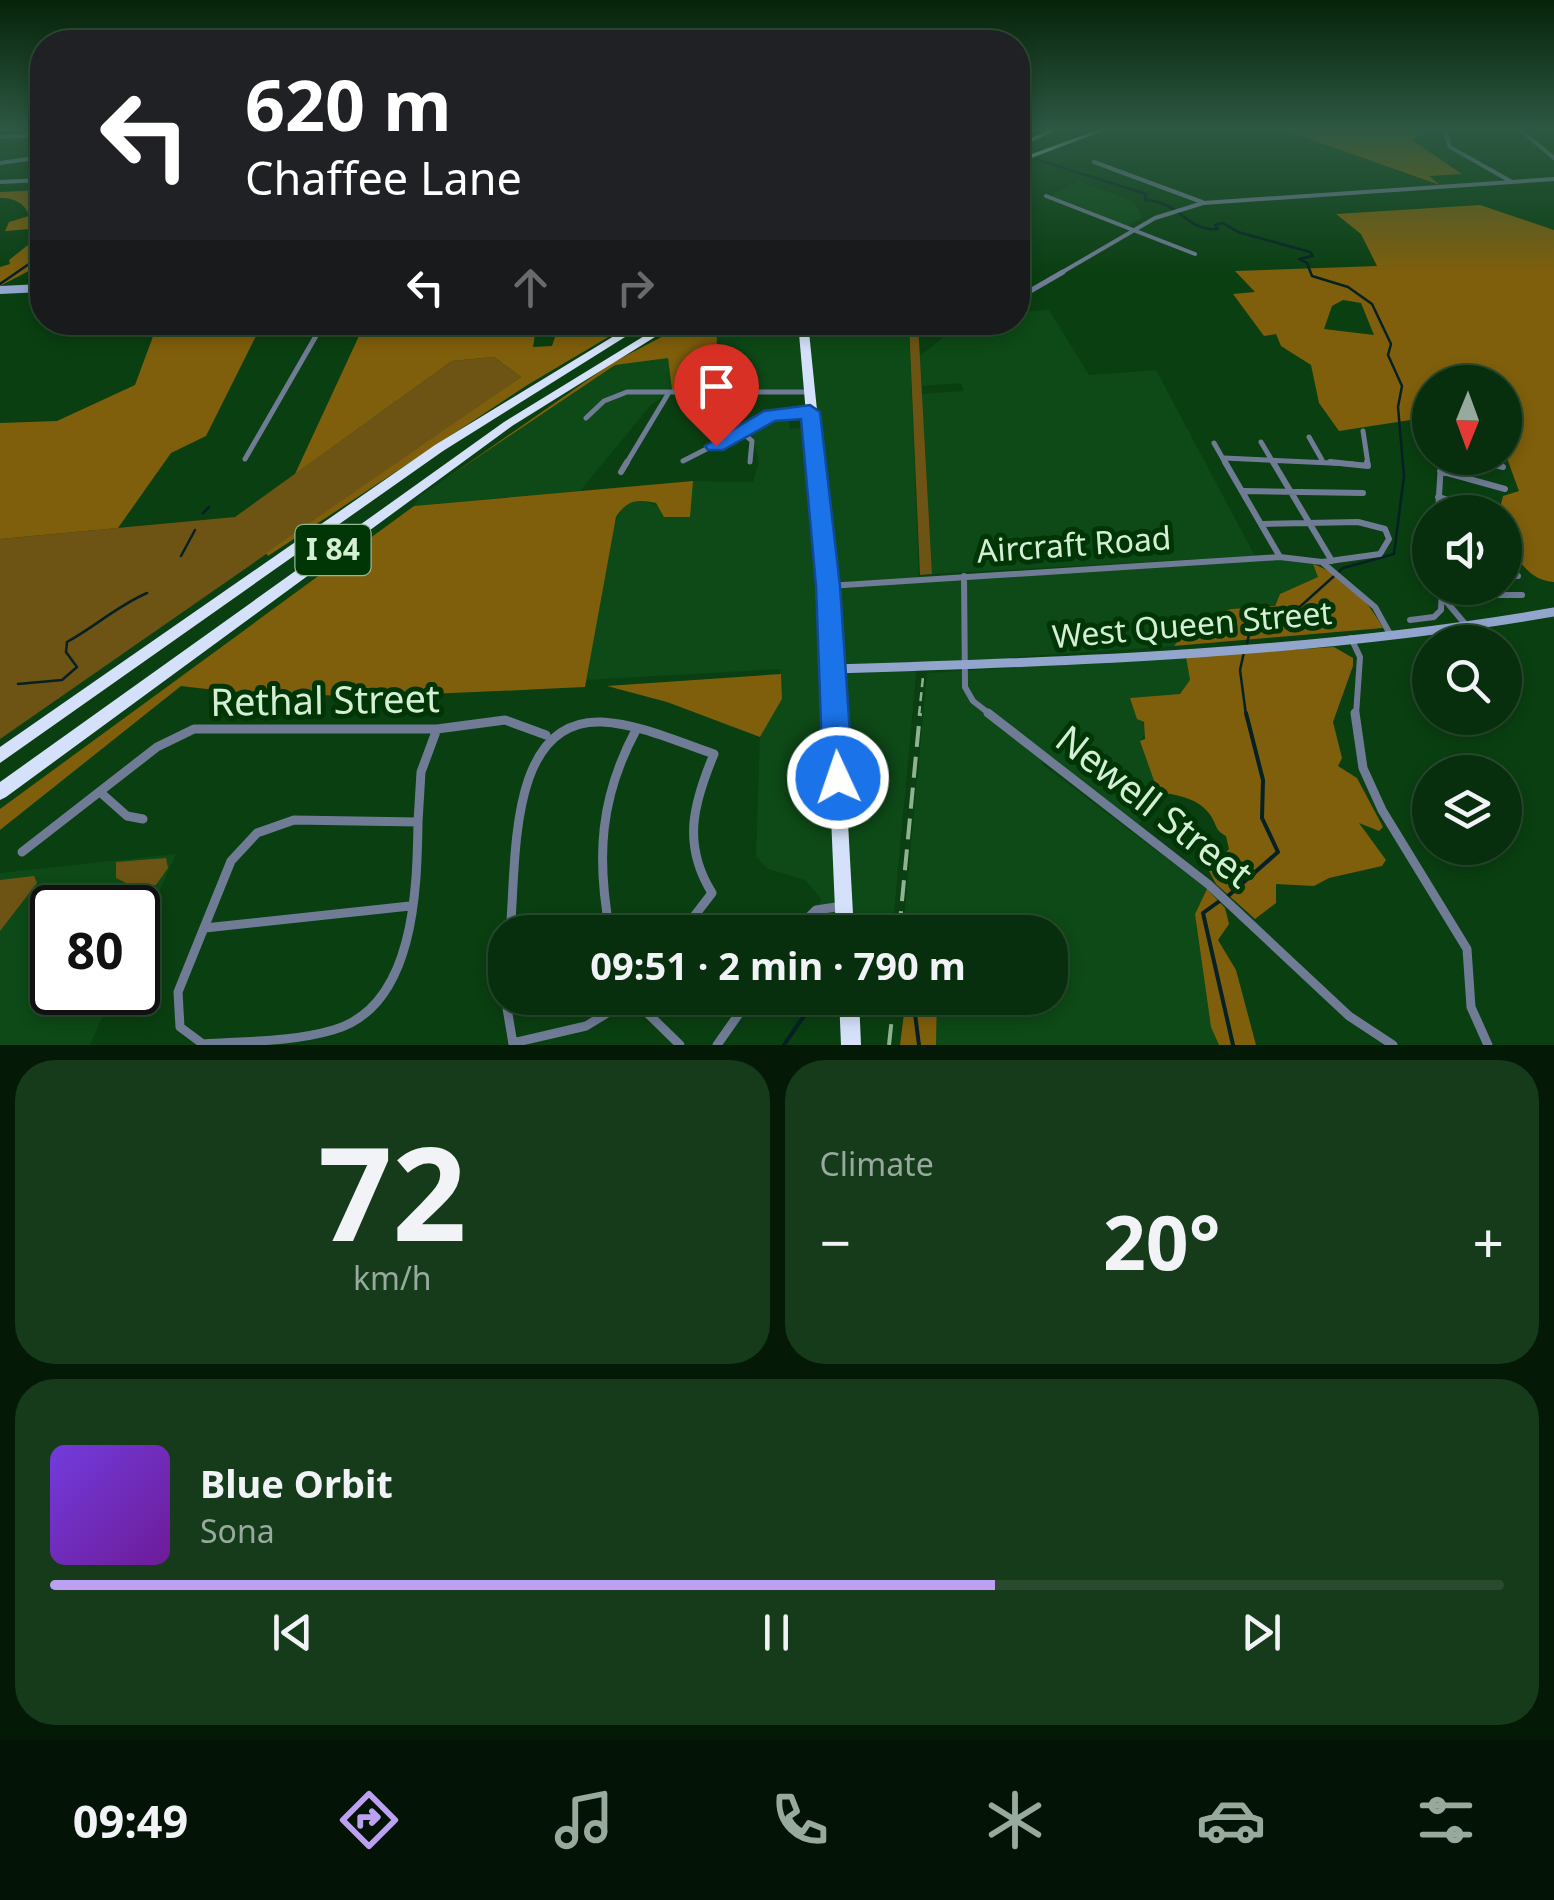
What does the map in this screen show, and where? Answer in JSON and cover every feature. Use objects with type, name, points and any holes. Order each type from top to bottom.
[{"type":"highway","name":"I 84","points":[[0,756],[412,467],[620,335]]},
{"type":"highway","name":"I 84","points":[[0,792],[508,424],[654,335]]},
{"type":"highway","points":[[804,335],[828,586],[845,915]]},
{"type":"highway","points":[[852,1015],[857,1040]]},
{"type":"street","points":[[1136,178],[1204,203]]},
{"type":"street","points":[[1505,178],[1513,182]]},
{"type":"street","points":[[1030,291],[1134,230],[1176,210],[1204,203],[1554,180]]},
{"type":"street","points":[[0,182],[30,181]]},
{"type":"street","points":[[1046,196],[1195,254]]},
{"type":"street","points":[[0,290],[30,289]]},
{"type":"street","points":[[245,459],[315,335]]},
{"type":"street","points":[[586,418],[618,394],[808,392]]},
{"type":"street","points":[[621,472],[623,463],[659,416],[668,394]]},
{"type":"street","points":[[684,461],[771,416],[810,412]]},
{"type":"street","points":[[697,414],[712,414],[742,430],[752,441],[750,462]]},
{"type":"street","points":[[1224,458],[1272,457],[1368,466],[1363,431]]},
{"type":"street","points":[[1309,438],[1322,461]]},
{"type":"street","points":[[1261,442],[1292,488],[1332,561]]},
{"type":"street","points":[[1214,443],[1280,556]]},
{"type":"street","points":[[1469,475],[1506,489]]},
{"type":"street","points":[[1244,491],[1292,488],[1363,493]]},
{"type":"street","points":[[1262,524],[1312,522]]},
{"type":"street","name":"Aircraft Road","points":[[828,586],[1280,556],[1322,562],[1380,554],[1389,539],[1386,529],[1368,523],[1312,522]]},
{"type":"street","name":"Aircraft Road","points":[[1322,562],[1375,607],[1390,634]]},
{"type":"street","name":"Newell Street","points":[[964,576],[965,687],[986,715],[1222,896],[1349,1016],[1394,1045]]},
{"type":"street","points":[[1410,620],[1434,618],[1439,605]]},
{"type":"street","name":"West Queen Street","points":[[1472,625],[1554,612]]},
{"type":"street","name":"West Queen Street","points":[[833,669],[966,667],[1412,632]]},
{"type":"street","points":[[1350,637],[1360,657],[1354,702],[1362,768],[1382,810],[1467,949],[1471,1007],[1488,1045]]},
{"type":"street","name":"Rethal Street","points":[[22,852],[169,740],[194,730],[437,729],[505,720],[546,735]]},
{"type":"street","points":[[512,915],[526,780],[546,735],[580,721],[599,720],[714,754],[694,801],[690,841],[694,862],[712,893],[695,915]]},
{"type":"street","points":[[422,822],[294,820],[258,833],[230,862],[178,992],[180,1027],[202,1044],[259,1042],[345,1026],[381,1000],[401,962],[422,822],[421,775],[437,729]]},
{"type":"street","points":[[606,915],[606,804],[616,768],[636,730]]},
{"type":"street","points":[[100,792],[127,816],[143,819]]},
{"type":"street","points":[[204,928],[410,906]]},
{"type":"street","points":[[811,915],[816,910],[844,906]]},
{"type":"street","points":[[508,1015],[513,1044],[586,1026],[604,1015]]},
{"type":"street","points":[[649,1015],[680,1045]]},
{"type":"street","points":[[717,1045],[738,1015]]},
{"type":"shaded area","points":[[1079,181],[1134,202],[1142,217],[1127,226],[1050,195]]},
{"type":"shaded area","points":[[30,191],[30,229],[5,231],[9,222],[29,216],[18,202],[0,198],[0,192]]},
{"type":"shaded area","points":[[1480,205],[1554,230],[1554,582],[1533,575],[1522,564],[1522,495],[1506,495],[1519,491],[1513,475],[1522,475],[1522,365],[1412,365],[1412,420],[1339,431],[1319,403],[1311,365],[1281,346],[1276,334],[1264,336],[1233,294],[1255,292],[1235,271],[1377,266],[1361,234],[1336,214]],"holes":[[[1343,300],[1361,303],[1374,335],[1324,329],[1332,306]]]},
{"type":"shaded area","points":[[30,243],[30,270],[0,286],[0,267],[10,264],[9,260]]},
{"type":"shaded area","points":[[1049,310],[1089,375],[1156,370],[1255,556],[932,574],[922,394],[964,391],[961,383],[922,386],[920,356],[946,335],[1030,335],[1030,311]]},
{"type":"shaded area","points":[[154,335],[256,335],[206,436],[171,453],[118,528],[0,539],[0,423],[57,421],[135,385]]},
{"type":"shaded area","points":[[359,335],[535,335],[533,347],[552,346],[555,337],[562,335],[612,335],[529,384],[268,556],[266,553],[521,377],[494,357],[452,361],[295,474]]},
{"type":"shaded area","points":[[665,335],[717,335],[716,391],[672,390],[668,358],[615,365],[444,480],[612,363]]},
{"type":"shaded area","points":[[717,335],[909,335],[919,583],[1293,559],[1313,564],[1319,577],[1280,594],[1275,606],[1231,609],[1193,621],[1174,646],[917,664],[894,913],[812,915],[822,900],[805,880],[768,869],[756,857],[760,737],[782,699],[780,669],[586,680],[609,537],[624,504],[639,499],[689,517],[693,481],[753,482],[759,462],[750,428],[788,417],[790,429],[817,426],[812,392],[716,391]]},
{"type":"shaded area","points":[[910,335],[919,335],[932,574],[920,575]]},
{"type":"shaded area","points":[[494,357],[521,377],[0,739],[0,539],[235,517],[452,361]]},
{"type":"shaded area","points":[[668,357],[672,390],[650,406],[580,491],[414,506],[420,496],[615,365]]},
{"type":"shaded area","points":[[693,481],[690,517],[664,517],[656,503],[643,501],[628,504],[616,517],[585,687],[332,695],[181,686],[0,830],[0,809],[414,506]]},
{"type":"shaded area","points":[[1313,564],[1354,590],[1383,628],[1174,646],[1193,621],[1231,609],[1275,606],[1280,594],[1318,577]]},
{"type":"shaded area","points":[[1334,647],[1353,658],[1333,722],[1342,758],[1338,766],[1357,778],[1383,827],[1379,831],[1359,823],[1386,860],[1382,866],[1329,878],[1314,886],[1276,884],[1276,903],[1255,919],[1216,884],[1209,871],[1229,849],[1226,836],[1211,816],[1194,801],[1158,792],[1140,741],[1145,739],[1144,722],[1137,719],[1130,698],[1180,694],[1190,680],[1186,657]]},
{"type":"shaded area","points":[[1186,657],[1190,680],[1180,695],[1130,699],[1146,729],[1141,741],[1158,792],[1150,820],[1142,820],[1137,827],[1040,755],[1043,765],[1207,889],[1195,914],[1211,1027],[1219,1045],[936,1045],[937,1015],[1068,1015],[1068,915],[904,915],[927,673]]},
{"type":"shaded area","points":[[781,674],[782,699],[760,737],[667,702],[607,686]]},
{"type":"shaded area","points":[[176,854],[160,889],[160,885],[30,885],[30,1015],[103,1015],[90,1045],[0,1045],[0,873]]},
{"type":"shaded area","points":[[166,858],[168,868],[156,885],[130,885],[116,878],[116,862]]},
{"type":"shaded area","points":[[34,876],[37,883],[30,885],[30,892],[0,931],[0,880]]},
{"type":"shaded area","points":[[1207,889],[1225,908],[1229,924],[1218,940],[1236,970],[1256,1045],[1219,1045],[1211,1027],[1195,914]]},
{"type":"shaded area","points":[[904,1015],[937,1015],[936,1045],[900,1045]]},
{"type":"waterway","points":[[1095,178],[1146,194],[1145,200],[1168,206],[1198,226],[1218,229],[1215,225],[1223,223],[1238,232],[1310,252],[1313,256],[1299,259],[1307,263],[1312,276],[1348,287],[1372,304],[1391,344],[1388,355],[1402,386],[1398,407],[1404,476],[1394,554],[1343,568],[1283,622],[1258,622],[1250,629],[1247,644]]},
{"type":"waterway","points":[[0,284],[30,263]]},
{"type":"waterway","points":[[203,513],[209,507]]},
{"type":"waterway","points":[[181,556],[195,530]]},
{"type":"waterway","points":[[18,684],[62,680],[77,667],[66,652],[67,642],[147,593]]},
{"type":"waterway","points":[[1244,652],[1240,670],[1246,715]]},
{"type":"waterway","points":[[1228,896],[1278,852],[1262,818],[1263,780],[1246,713]]},
{"type":"waterway","points":[[1221,900],[1203,913],[1233,1045]]},
{"type":"waterway","points":[[784,1045],[805,1015]]},
{"type":"waterway","points":[[915,1015],[919,1045]]},
{"type":"railway","points":[[919,715],[923,677]]},
{"type":"railway","points":[[901,915],[920,713]]},
{"type":"railway","points":[[889,1045],[892,1015]]},
{"type":"route","points":[[716,446],[771,416],[810,412],[822,502],[838,778]]}]
